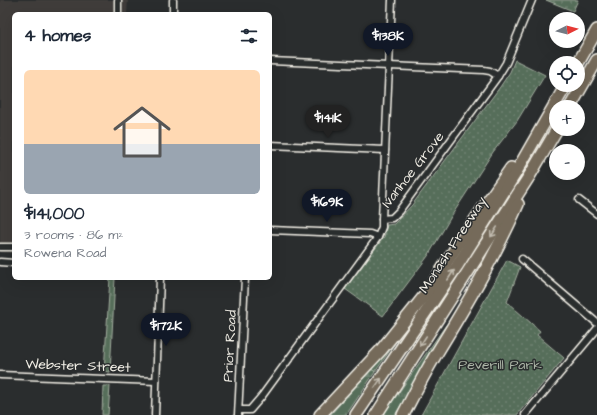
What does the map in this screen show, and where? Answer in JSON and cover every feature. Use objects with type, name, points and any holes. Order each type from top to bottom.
[{"type":"highway","points":[[582,56],[597,30]]},
{"type":"highway","points":[[574,100],[597,60]]},
{"type":"highway","name":"Monash Freeway","points":[[356,415],[457,266],[515,174],[562,92]]},
{"type":"highway","points":[[320,415],[381,350],[418,304],[515,161],[546,121]]},
{"type":"highway","name":"Monash Freeway","points":[[376,415],[530,176],[553,136]]},
{"type":"highway","points":[[402,415],[438,351],[451,332],[488,265],[511,220],[530,176]]},
{"type":"street","points":[[118,0],[118,12]]},
{"type":"street","points":[[173,0],[173,12]]},
{"type":"street","points":[[382,219],[392,0]]},
{"type":"street","name":"Ivanhoe Grove","points":[[238,413],[250,410],[262,396],[378,236],[382,227],[382,219],[392,218],[399,211],[498,76],[506,63],[532,0]]},
{"type":"street","points":[[272,61],[484,70],[490,71],[498,76]]},
{"type":"street","points":[[272,145],[385,150]]},
{"type":"street","points":[[579,200],[597,214]]},
{"type":"street","points":[[272,230],[370,234],[378,236]]},
{"type":"street","points":[[0,247],[12,247]]},
{"type":"street","points":[[522,259],[597,322]]},
{"type":"street","points":[[0,262],[12,263]]},
{"type":"street","points":[[155,415],[160,280]]},
{"type":"street","name":"Prior Road","points":[[238,413],[245,280]]},
{"type":"street","points":[[525,415],[597,329]]},
{"type":"street","name":"Webster Street","points":[[0,375],[156,381]]},
{"type":"shaded area","points":[[0,0],[128,0],[127,12],[12,12],[12,253],[0,252]]},
{"type":"green space","points":[[546,0],[578,0],[573,11]]},
{"type":"green space","points":[[515,60],[545,75],[517,121],[493,152],[452,215],[428,256],[383,316],[345,289],[384,237],[387,225],[394,224],[412,205],[500,87],[510,72]]},
{"type":"green space","name":"Peverill Park","points":[[507,260],[520,267],[507,302],[540,331],[537,335],[564,358],[517,415],[421,415]]},
{"type":"green space","points":[[110,280],[115,280],[110,372],[104,371]]},
{"type":"green space","points":[[446,325],[448,327],[395,415],[383,415]]},
{"type":"green space","points":[[400,333],[402,333],[375,372],[371,370]]},
{"type":"green space","points":[[371,370],[375,372],[346,415],[330,415]]},
{"type":"green space","points":[[103,386],[110,386],[108,415],[102,415]]}]
